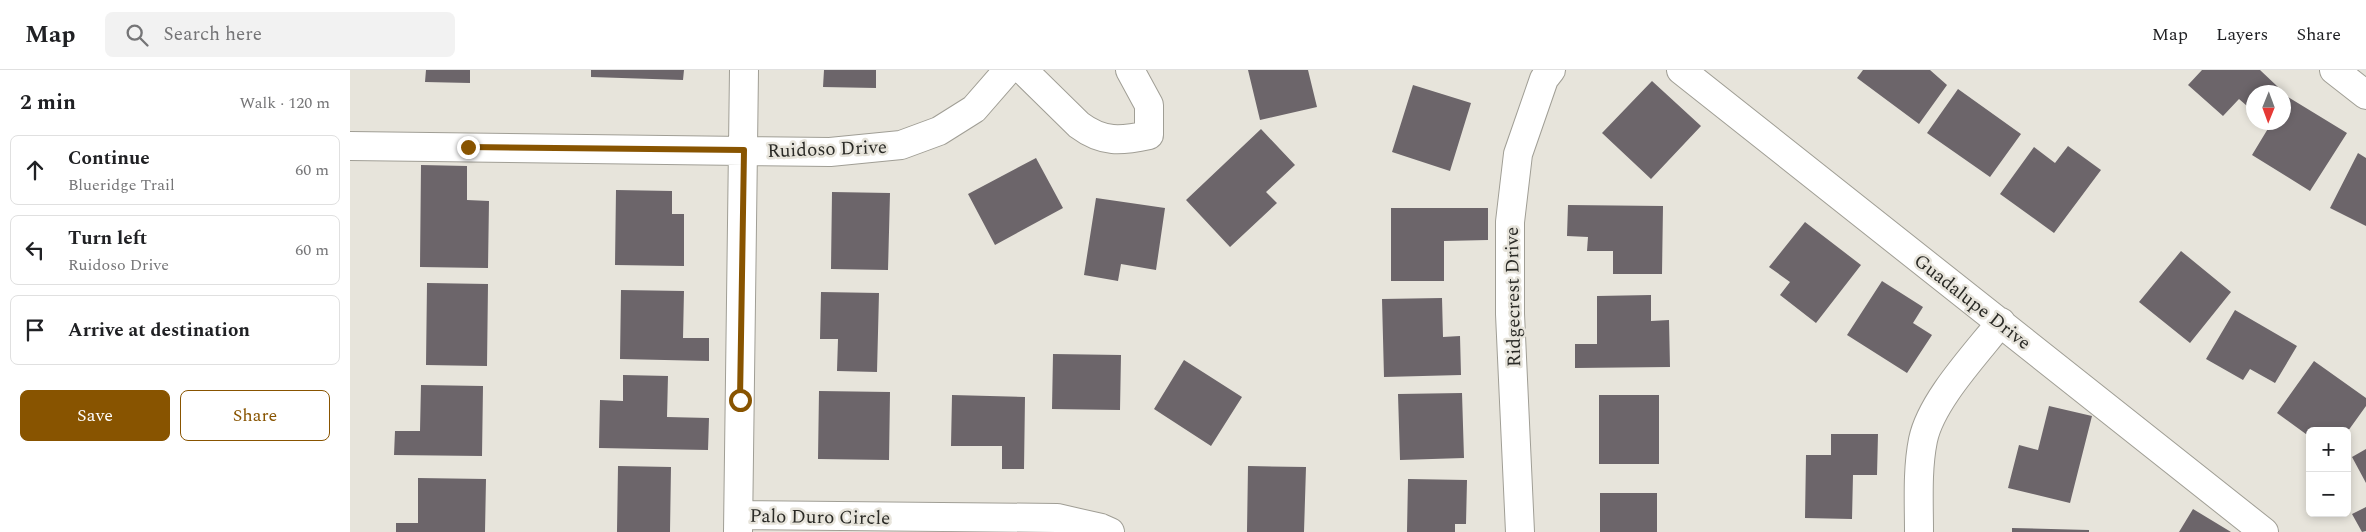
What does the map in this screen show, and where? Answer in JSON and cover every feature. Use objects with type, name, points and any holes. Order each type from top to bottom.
[{"type":"street","points":[[738,523],[744,70]]},
{"type":"street","name":"Ruidoso Drive","points":[[350,146],[830,152],[901,145],[939,131],[974,109],[1008,70]]},
{"type":"street","points":[[1023,70],[1088,132],[1118,141],[1149,135],[1149,105],[1130,70]]},
{"type":"street","name":"Ridgecrest Drive","points":[[1520,532],[1510,314],[1510,222],[1518,154],[1544,79],[1551,70]]},
{"type":"street","name":"Guadalupe Drive","points":[[1681,70],[2264,532]]},
{"type":"street","points":[[2334,70],[2366,95]]},
{"type":"street","points":[[1920,532],[1919,478],[1923,439],[1938,403],[2001,322]]},
{"type":"street","name":"Palo Duro Circle","points":[[738,523],[1057,518],[1101,528],[1110,532]]},
{"type":"building","points":[[426,70],[470,70],[470,83],[425,82]]},
{"type":"building","points":[[591,70],[684,70],[683,80],[591,77]]},
{"type":"building","points":[[824,70],[876,70],[876,88],[823,87]]},
{"type":"building","points":[[1248,70],[1308,70],[1317,107],[1260,120]]},
{"type":"building","points":[[1863,70],[1930,70],[1947,85],[1919,124],[1857,78]]},
{"type":"building","points":[[2202,70],[2260,70],[2276,85],[2246,85],[2246,105],[2239,99],[2223,116],[2188,85]]},
{"type":"building","points":[[1652,81],[1701,126],[1651,179],[1602,133]]},
{"type":"building","points":[[1413,85],[1471,103],[1450,171],[1392,152]]},
{"type":"building","points":[[1958,89],[2021,134],[1990,177],[1927,133]]},
{"type":"building","points":[[2291,99],[2347,133],[2310,191],[2252,155],[2267,130],[2291,130]]},
{"type":"building","points":[[1261,129],[1295,165],[1266,192],[1277,203],[1230,247],[1186,200]]},
{"type":"building","points":[[2068,146],[2101,170],[2054,233],[2000,194],[2034,147],[2055,163]]},
{"type":"building","points":[[2358,153],[2366,158],[2366,226],[2330,208]]},
{"type":"building","points":[[1036,158],[1063,208],[995,245],[968,194]]},
{"type":"building","points":[[421,165],[467,166],[467,200],[489,201],[488,268],[420,267]]},
{"type":"building","points":[[616,190],[672,191],[672,214],[684,214],[684,266],[615,265]]},
{"type":"building","points":[[832,192],[890,193],[888,270],[831,269]]},
{"type":"building","points":[[1096,198],[1165,208],[1156,270],[1121,264],[1118,281],[1084,275]]},
{"type":"building","points":[[1568,205],[1663,206],[1662,274],[1613,274],[1613,251],[1587,251],[1588,237],[1567,236]]},
{"type":"building","points":[[1391,208],[1488,208],[1488,240],[1444,241],[1444,281],[1391,281]]},
{"type":"building","points":[[1805,222],[1861,265],[1816,323],[1780,295],[1790,282],[1769,267]]},
{"type":"building","points":[[2181,251],[2231,292],[2190,343],[2139,302]]},
{"type":"building","points":[[1882,281],[1923,307],[1913,323],[1932,335],[1907,373],[1847,335]]},
{"type":"building","points":[[427,283],[488,284],[487,366],[426,365]]},
{"type":"building","points":[[621,290],[684,291],[683,338],[709,338],[709,361],[620,359]]},
{"type":"building","points":[[821,292],[879,293],[877,372],[837,371],[838,339],[820,339]]},
{"type":"building","points":[[1651,295],[1651,321],[1669,320],[1670,367],[1575,368],[1575,344],[1597,344],[1597,296]]},
{"type":"building","points":[[1442,298],[1443,337],[1460,336],[1461,375],[1384,377],[1382,299]]},
{"type":"building","points":[[2235,310],[2297,346],[2275,383],[2250,369],[2243,380],[2206,359]]},
{"type":"building","points":[[1053,354],[1121,355],[1120,410],[1052,409]]},
{"type":"building","points":[[1184,360],[1242,397],[1211,446],[1154,409]]},
{"type":"building","points":[[2314,361],[2366,398],[2366,406],[2351,427],[2306,427],[2306,434],[2277,413]]},
{"type":"building","points":[[623,375],[668,376],[667,417],[709,418],[708,450],[599,448],[600,400],[623,401]]},
{"type":"building","points":[[421,385],[483,386],[482,456],[394,455],[395,431],[420,431]]},
{"type":"building","points":[[819,391],[890,392],[889,460],[818,459]]},
{"type":"building","points":[[1462,393],[1464,458],[1400,460],[1398,394]]},
{"type":"building","points":[[952,395],[1025,397],[1024,469],[1002,469],[1002,446],[951,446]]},
{"type":"building","points":[[1599,395],[1659,395],[1659,464],[1599,464]]},
{"type":"building","points":[[2049,406],[2092,416],[2070,503],[2008,488],[2019,445],[2038,450]]},
{"type":"building","points":[[1831,434],[1878,434],[1877,475],[1853,475],[1852,519],[1805,518],[1806,455],[1831,455]]},
{"type":"building","points":[[2366,449],[2366,483],[2352,457]]},
{"type":"building","points":[[618,466],[671,467],[670,532],[617,532]]},
{"type":"building","points":[[1248,466],[1306,467],[1304,532],[1247,532]]},
{"type":"building","points":[[418,478],[486,479],[485,532],[396,532],[396,523],[418,523]]},
{"type":"building","points":[[1408,479],[1467,480],[1466,524],[1455,524],[1455,532],[1407,532]]},
{"type":"building","points":[[1600,493],[1657,493],[1657,532],[1600,532]]},
{"type":"building","points":[[2366,507],[2366,531],[2362,532],[2352,514]]},
{"type":"building","points":[[2193,509],[2231,532],[2179,532]]},
{"type":"building","points":[[2012,528],[2089,530],[2089,532],[2012,532]]},
{"type":"route","points":[[468,147],[744,150],[740,400]]}]
